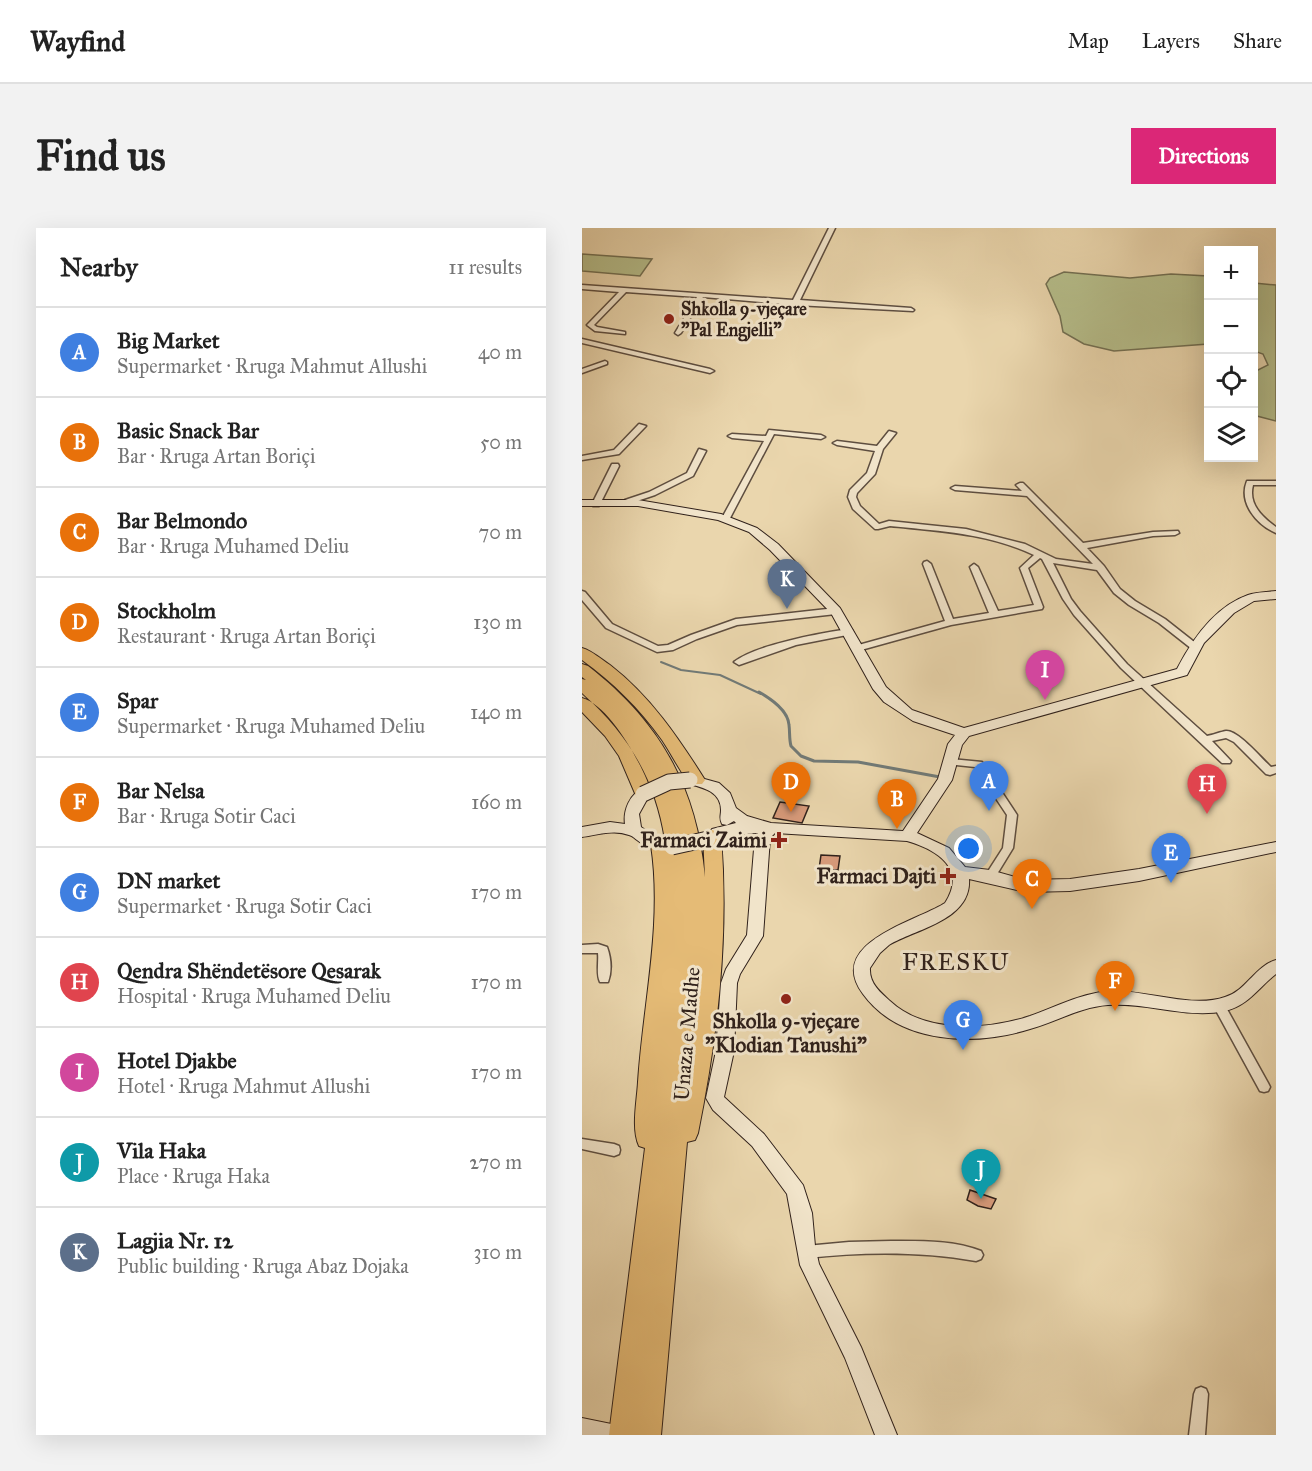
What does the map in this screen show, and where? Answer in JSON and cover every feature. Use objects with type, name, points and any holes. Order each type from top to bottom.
[{"type":"highway","points":[[582,653],[616,678],[656,720],[693,780]]},
{"type":"highway","name":"Unaza e Madhe","points":[[582,669],[627,708],[658,751],[668,770],[687,817],[694,852],[697,889],[696,928],[672,1193],[644,1350],[620,1435]]},
{"type":"highway","points":[[582,684],[624,727],[643,754],[664,799],[678,854],[681,886],[679,948],[647,1228]]},
{"type":"highway","points":[[582,703],[594,714],[630,760],[640,778],[643,794]]},
{"type":"highway","points":[[672,1193],[696,1091],[707,1029],[716,903],[712,836]]},
{"type":"highway","points":[[644,1350],[650,1059],[666,890],[660,845]]},
{"type":"highway","name":"Unaza e Madhe","points":[[644,1350],[648,1435]]},
{"type":"street","points":[[795,303],[832,228]]},
{"type":"street","points":[[582,287],[911,310]]},
{"type":"street","points":[[622,333],[595,329],[590,325],[624,290]]},
{"type":"street","points":[[678,333],[700,297]]},
{"type":"street","points":[[582,341],[710,371]]},
{"type":"street","points":[[582,371],[605,363]]},
{"type":"street","points":[[582,458],[616,452],[642,426]]},
{"type":"street","points":[[892,433],[879,449],[871,474],[853,492],[852,497],[856,507],[878,527],[889,523],[966,531],[1022,546],[1066,564],[1101,568]]},
{"type":"street","points":[[726,518],[771,435]]},
{"type":"street","points":[[732,436],[821,437]]},
{"type":"street","points":[[837,443],[879,449]]},
{"type":"street","points":[[628,502],[654,494],[674,480],[690,474],[702,451]]},
{"type":"street","points":[[596,504],[615,466]]},
{"type":"street","points":[[1276,483],[1250,483],[1248,487],[1253,512],[1276,531]]},
{"type":"street","points":[[1020,485],[1082,546],[1124,597],[1162,621],[1195,647]]},
{"type":"street","points":[[955,488],[1027,494]]},
{"type":"street","points":[[582,503],[628,502],[726,518],[745,525],[763,537],[836,611],[880,689],[898,708],[917,718],[964,733],[1182,672],[1195,647],[1210,628],[1238,604],[1257,596],[1276,595]]},
{"type":"street","points":[[1082,546],[1152,534],[1175,533]]},
{"type":"street","points":[[858,648],[950,622],[1039,607],[1024,568],[1043,556]]},
{"type":"street","points":[[1043,556],[1067,599],[1124,666],[1226,761]]},
{"type":"street","points":[[927,564],[950,622]]},
{"type":"street","points":[[974,567],[994,613]]},
{"type":"street","points":[[582,594],[609,626],[657,649],[670,648],[726,624],[836,611]]},
{"type":"street","points":[[739,662],[768,650],[817,636],[849,632]]},
{"type":"street","points":[[907,837],[948,771],[955,744],[964,733]]},
{"type":"street","points":[[1204,740],[1227,734],[1237,740],[1270,772],[1276,769]]},
{"type":"street","points":[[948,771],[978,764],[1012,815],[1008,848],[990,876]]},
{"type":"street","points":[[712,836],[725,824],[729,811],[728,800],[719,789],[693,780],[669,782],[643,794],[632,809],[631,818],[634,830],[644,839],[660,845],[684,846],[739,828],[776,829],[907,837],[928,842],[955,862],[962,872],[960,892],[951,907],[884,941],[869,953],[862,964],[863,982],[878,1002],[901,1017],[932,1030],[974,1031],[1017,1026],[1078,1004],[1109,998],[1220,1005],[1240,997],[1276,966]]},
{"type":"street","points":[[582,823],[610,818],[632,809]]},
{"type":"street","points":[[729,811],[742,820],[776,829]]},
{"type":"street","points":[[582,832],[610,827],[634,830]]},
{"type":"street","points":[[776,829],[763,837],[755,936],[729,983],[725,1051],[715,1098],[719,1105],[758,1140],[796,1191],[802,1212],[806,1252],[814,1275],[854,1354],[886,1435]]},
{"type":"street","points":[[962,872],[990,876],[1026,886],[1070,885],[1139,875],[1276,847]]},
{"type":"street","points":[[582,950],[598,948],[603,950],[604,979]]},
{"type":"street","points":[[1220,1005],[1264,1087]]},
{"type":"street","points":[[582,1144],[614,1150]]},
{"type":"street","points":[[806,1252],[907,1246],[938,1248],[976,1255]]},
{"type":"street","points":[[1197,1435],[1201,1394]]},
{"type":"street","points":[[582,1429],[620,1435]]},
{"type":"green space","points":[[582,254],[652,259],[640,276],[582,271]]},
{"type":"green space","points":[[1064,272],[1130,278],[1171,274],[1204,276],[1204,344],[1114,351],[1084,344],[1063,332],[1060,316],[1046,284],[1050,278]]},
{"type":"green space","points":[[1258,283],[1276,285],[1276,421],[1258,416],[1258,370],[1268,365],[1263,354],[1258,352]]},
{"type":"building","points":[[780,802],[809,806],[802,823],[773,818]]},
{"type":"building","points":[[821,855],[840,856],[838,870],[819,869]]},
{"type":"building","points":[[970,1190],[996,1199],[991,1209],[967,1200]]},
{"type":"waterway","points":[[661,662],[681,670],[720,675],[761,694]]},
{"type":"waterway","points":[[759,692],[774,702],[786,715],[791,746],[801,756],[814,761],[858,762],[940,777]]},
{"type":"place","name":"Shkolla 9-vjeçare \"Pal Engjelli\"","points":[[669,319]]},
{"type":"place","name":"Lagjia Nr. 12","points":[[787,609]]},
{"type":"place","name":"Hotel Djakbe","points":[[1045,700]]},
{"type":"place","name":"Big Market","points":[[989,811]]},
{"type":"place","name":"Stockholm","points":[[791,812]]},
{"type":"place","name":"Qendra Shëndetësore Qesarak","points":[[1207,814]]},
{"type":"place","name":"Basic Snack Bar","points":[[897,829]]},
{"type":"place","name":"Farmaci Zaimi","points":[[779,840]]},
{"type":"place","name":"Farmaci Dajti","points":[[948,876]]},
{"type":"place","name":"Spar","points":[[1171,883]]},
{"type":"place","name":"Bar Belmondo","points":[[1032,909]]},
{"type":"place","name":"Shkolla 9-vjeçare \"Klodian Tanushi\"","points":[[786,999]]},
{"type":"place","name":"Bar Nelsa","points":[[1115,1011]]},
{"type":"place","name":"DN market","points":[[963,1050]]},
{"type":"place","name":"Vila Haka","points":[[981,1199]]},
{"type":"district","name":"FRESKU","points":[[956,962]]}]
